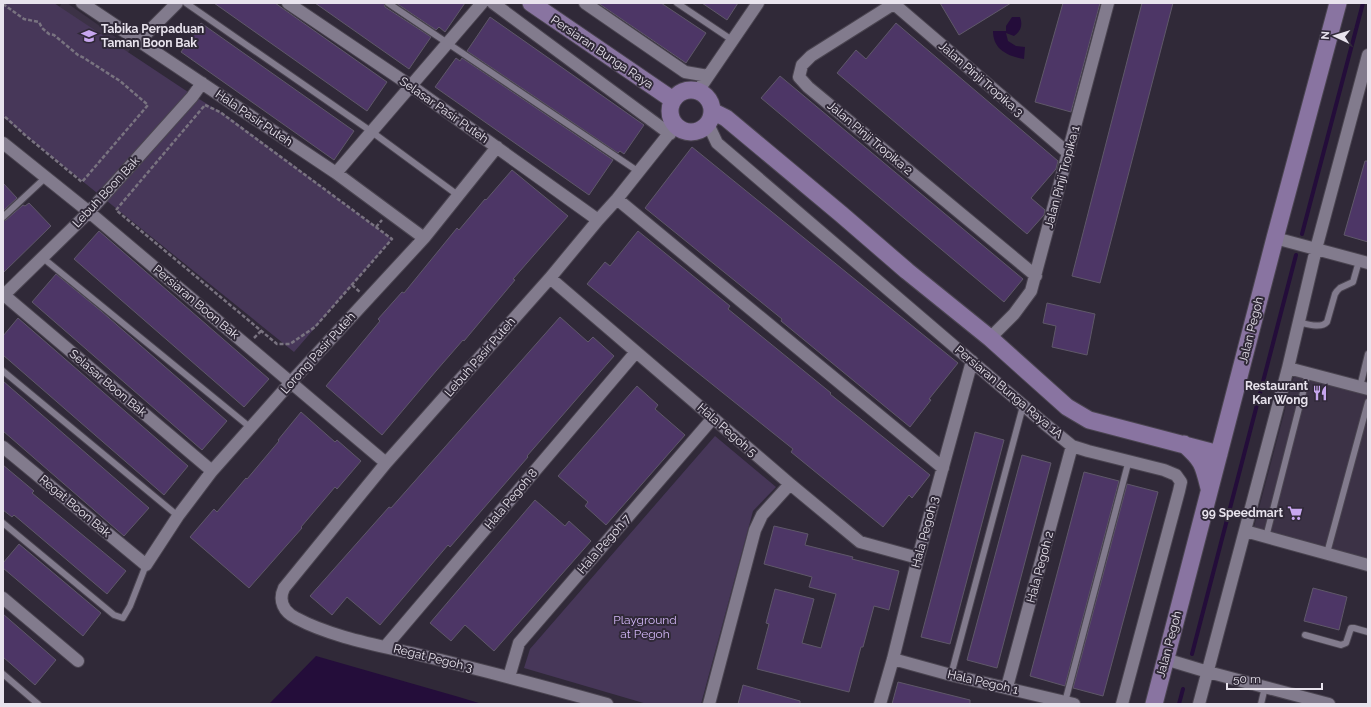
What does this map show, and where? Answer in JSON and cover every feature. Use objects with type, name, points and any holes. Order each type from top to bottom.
[{"type":"street","name":"Hala Pasir Puteh","points":[[82,3],[336,173],[424,238]]},
{"type":"street","points":[[139,41],[177,3]]},
{"type":"street","name":"Selasar Pasir Puteh","points":[[288,3],[411,86],[598,220]]},
{"type":"street","points":[[336,173],[482,3]]},
{"type":"street","points":[[493,3],[673,130],[692,133],[701,130],[710,118],[710,103],[705,96],[698,91],[691,90],[684,91],[677,95],[673,100],[670,109],[673,130]]},
{"type":"street","name":"Persiaran Bunga Raya","points":[[531,3],[673,100]]},
{"type":"street","points":[[585,3],[685,72],[708,76]]},
{"type":"street","points":[[698,91],[758,3]]},
{"type":"street","name":"Jalan Pinji Tropika 1","points":[[990,338],[1014,314],[1031,291],[1108,3]]},
{"type":"street","name":"Jalan Pegoh","points":[[1154,704],[1275,238],[1338,3]]},
{"type":"street","name":"Jalan Pinji Tropika 3","points":[[894,4],[1068,153]]},
{"type":"street","name":"Jalan Pinji Tropika 2","points":[[894,4],[811,56],[802,65],[799,77],[808,87],[1036,276]]},
{"type":"street","points":[[1199,704],[1288,368],[1316,249],[1368,55]]},
{"type":"street","name":"Lebuh Boon Bak","points":[[4,296],[89,212],[192,97],[202,83]]},
{"type":"street","points":[[710,118],[726,118],[907,271],[990,338],[1067,406],[1090,420],[1219,454]]},
{"type":"street","name":"Persiaran Bunga Raya 1A","points":[[710,118],[716,143],[1023,406],[1072,446],[1164,470],[1176,475],[1181,482],[1122,704]]},
{"type":"street","name":"Lebuh Pasir Puteh","points":[[284,588],[386,463],[550,278],[640,172],[673,130]]},
{"type":"street","name":"Persiaran Boon Bak","points":[[3,143],[89,212],[386,463]]},
{"type":"street","name":"Lorong Pasir Puteh","points":[[146,565],[178,516],[212,471],[291,382],[424,238],[497,147]]},
{"type":"street","points":[[617,199],[943,468]]},
{"type":"street","points":[[1275,238],[1363,262]]},
{"type":"street","name":"Hala Pegoh 5","points":[[550,278],[790,484],[860,542],[918,558]]},
{"type":"street","name":"Selasar Boon Bak","points":[[4,296],[212,471]]},
{"type":"street","name":"Hala Pegoh 8","points":[[385,647],[636,352]]},
{"type":"street","name":"Hala Pegoh 3","points":[[880,704],[972,361]]},
{"type":"street","points":[[1288,368],[1364,388]]},
{"type":"street","name":"Hala Pegoh 7","points":[[509,677],[519,643],[713,418]]},
{"type":"street","points":[[1187,445],[1201,442],[1226,427]]},
{"type":"street","points":[[1187,445],[1198,457],[1204,467],[1210,490]]},
{"type":"street","name":"Hala Pegoh 2","points":[[1007,688],[1072,446]]},
{"type":"street","name":"Regat Boon Bak","points":[[3,447],[146,565]]},
{"type":"street","points":[[709,704],[755,530],[762,515],[790,484]]},
{"type":"street","points":[[1245,531],[1368,565]]},
{"type":"street","name":"Regat Pegoh 3","points":[[284,588],[281,594],[283,604],[295,618],[333,634],[509,677],[607,704]]},
{"type":"street","points":[[3,598],[78,661]]},
{"type":"street","name":"Hala Pegoh 1","points":[[893,659],[951,675],[1069,703]]},
{"type":"street","points":[[1165,659],[1322,703]]},
{"type":"lane","points":[[186,3],[372,132],[458,196]]},
{"type":"lane","points":[[388,3],[640,172]]},
{"type":"lane","points":[[677,3],[732,40]]},
{"type":"lane","points":[[3,218],[45,178]]},
{"type":"lane","points":[[43,258],[251,428]]},
{"type":"lane","points":[[1298,322],[1321,326],[1325,325],[1335,294],[1340,288],[1353,282],[1363,262]]},
{"type":"lane","points":[[1364,388],[1368,354]]},
{"type":"lane","points":[[3,371],[178,516]]},
{"type":"lane","points":[[1266,537],[1308,373]]},
{"type":"lane","points":[[1327,553],[1368,402]]},
{"type":"lane","points":[[951,675],[1023,406]]},
{"type":"lane","points":[[1069,703],[1128,460]]},
{"type":"lane","points":[[3,523],[114,615],[123,618],[130,606],[146,565]]},
{"type":"lane","points":[[1305,635],[1341,645],[1346,643],[1351,628],[1368,632]]},
{"type":"lane","points":[[3,674],[38,704]]},
{"type":"lane","points":[[1261,704],[1265,687]]},
{"type":"path","points":[[3,4],[24,19],[39,22],[42,28],[49,34],[54,35],[78,55],[120,81],[148,105],[82,182],[3,115]]},
{"type":"path","points":[[205,105],[220,112],[392,239],[315,327],[290,344],[277,344],[116,210],[205,105]]},
{"type":"shaded area","name":"Tabika Perpaduan Taman Boon Bak","points":[[62,3],[67,3],[131,48],[115,71],[48,24]]},
{"type":"shaded area","points":[[1012,17],[1020,17],[1021,25],[1020,30],[1014,36],[1006,33],[1008,41],[1016,46],[1025,47],[1024,59],[1012,56],[1002,51],[994,38],[993,31],[1006,31],[1006,26]]},
{"type":"shaded area","points":[[1294,376],[1368,394],[1368,559],[1254,527]]},
{"type":"shaded area","points":[[316,656],[459,697],[482,704],[269,704]]},
{"type":"green space","points":[[3,3],[54,3],[191,94],[230,118],[392,239],[294,352],[3,117]]},
{"type":"green space","name":"Playground at Pegoh","points":[[715,436],[776,487],[753,511],[701,704],[647,704],[524,668],[530,649]]},
{"type":"building","points":[[214,3],[275,3],[387,82],[367,111]]},
{"type":"building","points":[[315,3],[384,3],[385,7],[431,37],[409,69]]},
{"type":"building","points":[[396,3],[465,3],[445,32],[439,27],[436,30]]},
{"type":"building","points":[[598,3],[661,3],[706,33],[686,63]]},
{"type":"building","points":[[702,3],[738,3],[727,20]]},
{"type":"building","points":[[940,3],[1011,3],[959,35]]},
{"type":"building","points":[[1063,3],[1100,3],[1071,112],[1035,102]]},
{"type":"building","points":[[1142,3],[1173,3],[1100,283],[1072,276]]},
{"type":"building","points":[[490,17],[644,125],[624,154],[620,151],[618,153],[467,51]]},
{"type":"building","points":[[201,23],[354,131],[334,160],[181,52]]},
{"type":"building","points":[[896,23],[1058,161],[1056,169],[1031,198],[1045,210],[1044,215],[1027,234],[837,73],[856,50],[866,59]]},
{"type":"building","points":[[456,58],[460,61],[462,58],[613,160],[589,195],[435,87]]},
{"type":"building","points":[[780,76],[1023,279],[1004,302],[761,98]]},
{"type":"building","points":[[692,147],[958,363],[929,399],[931,400],[910,427],[781,321],[782,319],[645,208]]},
{"type":"building","points":[[1365,161],[1368,161],[1368,242],[1344,235]]},
{"type":"building","points":[[512,170],[568,216],[513,279],[515,280],[464,341],[463,340],[382,435],[326,386],[380,321],[378,319],[402,292],[404,293],[457,228],[459,230]]},
{"type":"building","points":[[3,183],[17,198],[3,211]]},
{"type":"building","points":[[29,203],[51,226],[3,273],[3,221],[23,205],[25,206]]},
{"type":"building","points":[[99,231],[269,379],[244,407],[74,259]]},
{"type":"building","points":[[638,231],[730,306],[728,309],[930,475],[912,498],[909,495],[883,527],[791,452],[793,449],[587,284],[605,262],[610,266]]},
{"type":"building","points":[[56,274],[101,311],[227,421],[202,450],[32,302]]},
{"type":"building","points":[[1047,303],[1095,314],[1087,355],[1052,347],[1056,326],[1043,323]]},
{"type":"building","points":[[560,317],[588,342],[593,337],[614,356],[450,547],[448,545],[380,625],[347,597],[332,615],[310,596],[389,507],[391,508]]},
{"type":"building","points":[[18,318],[188,466],[164,495],[3,355],[3,336]]},
{"type":"building","points":[[3,381],[149,508],[124,536],[3,431]]},
{"type":"building","points":[[637,386],[658,405],[655,409],[685,435],[606,525],[585,506],[588,502],[558,476]]},
{"type":"building","points":[[301,412],[335,442],[337,440],[361,461],[337,489],[335,487],[301,527],[302,528],[249,588],[190,537],[214,509],[217,512],[246,478],[247,479]]},
{"type":"building","points":[[975,432],[1004,440],[950,644],[921,637]]},
{"type":"building","points":[[1022,455],[1051,463],[997,668],[967,660]]},
{"type":"building","points":[[3,465],[34,491],[32,493],[126,571],[107,594],[14,515],[12,517],[3,510]]},
{"type":"building","points":[[1084,472],[1119,481],[1065,686],[1030,676]]},
{"type":"building","points":[[1127,484],[1158,492],[1103,696],[1073,688]]},
{"type":"building","points":[[535,500],[565,526],[569,521],[591,541],[494,651],[465,625],[451,641],[430,623]]},
{"type":"building","points":[[774,526],[808,534],[805,545],[853,557],[852,559],[899,571],[889,610],[874,606],[849,692],[757,669],[769,624],[766,623],[775,589],[814,599],[802,643],[821,648],[836,594],[809,587],[812,577],[764,564]]},
{"type":"building","points":[[19,544],[101,613],[83,636],[3,568],[3,563]]},
{"type":"building","points":[[1313,588],[1347,597],[1339,630],[1304,621]]},
{"type":"building","points":[[3,614],[56,660],[35,685],[3,657]]},
{"type":"building","points":[[898,682],[970,700],[970,704],[892,704]]},
{"type":"building","points":[[743,685],[800,701],[800,704],[738,704]]},
{"type":"waterway","points":[[1302,234],[1363,3]]},
{"type":"waterway","points":[[1192,654],[1296,255]]},
{"type":"waterway","points":[[1179,704],[1183,689]]},
{"type":"place","name":"Tabika Perpaduan Taman Boon Bak","points":[[89,36]]},
{"type":"place","name":"Restaurant Kar Wong","points":[[1320,393]]},
{"type":"place","name":"99 Speedmart","points":[[1295,513]]}]
